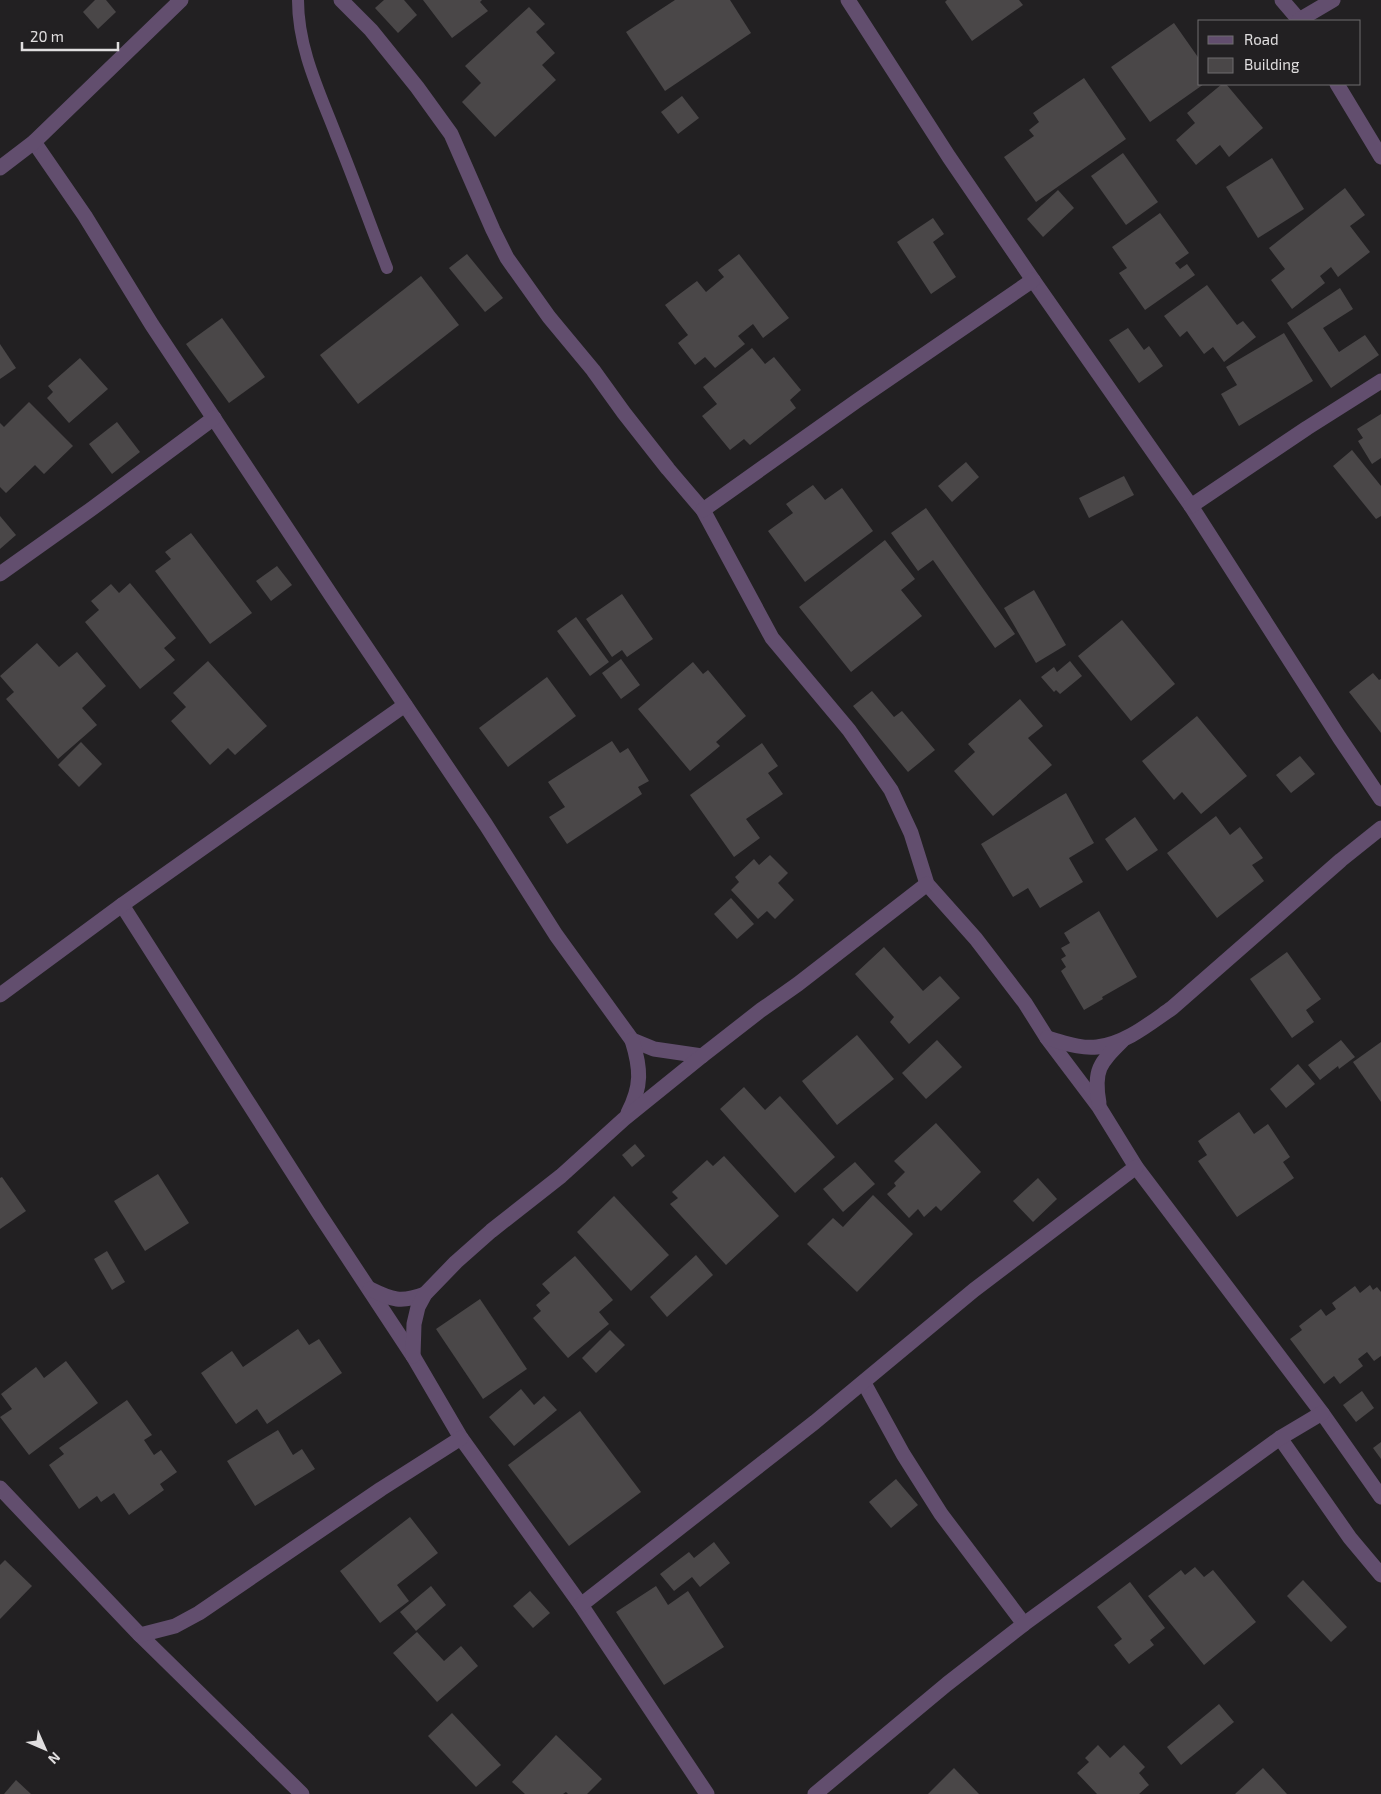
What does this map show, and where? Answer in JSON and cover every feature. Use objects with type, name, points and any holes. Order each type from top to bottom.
[{"type":"street","points":[[0,168],[34,142],[181,0]]},
{"type":"street","points":[[341,0],[377,37],[451,134],[507,258],[549,317],[593,370],[668,469],[703,510],[772,638],[849,730],[891,790],[911,833],[927,884],[976,939],[1025,1003],[1047,1038],[1099,1107],[1136,1167],[1322,1413],[1381,1496]]},
{"type":"street","points":[[848,0],[1032,280],[1191,506],[1339,737],[1381,799]]},
{"type":"street","points":[[1282,0],[1300,20],[1333,0]]},
{"type":"street","points":[[1338,85],[1381,157]]},
{"type":"street","points":[[34,142],[84,216],[152,325],[486,825],[556,935],[632,1040],[638,1058],[640,1076],[636,1098],[624,1119]]},
{"type":"street","points":[[703,510],[1032,280]]},
{"type":"street","points":[[1191,506],[1381,381]]},
{"type":"street","points":[[0,574],[214,418]]},
{"type":"street","points":[[0,995],[122,904],[405,705]]},
{"type":"street","points":[[1047,1038],[1073,1045],[1096,1047],[1124,1039],[1147,1026],[1172,1008],[1341,860],[1381,828]]},
{"type":"street","points":[[412,1356],[414,1324],[418,1307],[425,1294],[456,1262],[491,1231],[561,1176],[624,1119],[702,1056],[927,884]]},
{"type":"street","points":[[122,904],[218,1058],[412,1356],[461,1438],[581,1605],[707,1794]]},
{"type":"street","points":[[1099,1107],[1096,1085],[1098,1071],[1105,1058],[1124,1039]]},
{"type":"street","points":[[632,1040],[654,1049],[702,1056]]},
{"type":"street","points":[[581,1605],[864,1383],[974,1290],[1136,1167]]},
{"type":"street","points":[[369,1289],[389,1299],[401,1301],[411,1300],[425,1294]]},
{"type":"street","points":[[864,1383],[903,1454],[941,1514],[1024,1624]]},
{"type":"street","points":[[815,1794],[947,1684],[1024,1624],[1280,1438],[1322,1413]]},
{"type":"street","points":[[140,1635],[175,1626],[199,1613],[381,1489],[461,1438]]},
{"type":"street","points":[[1280,1438],[1350,1538],[1381,1576]]},
{"type":"street","points":[[0,1488],[140,1635],[302,1794]]},
{"type":"lane","points":[[298,0],[298,19],[303,48],[387,268]]},
{"type":"building","points":[[95,0],[106,0],[116,12],[98,29],[83,12]]},
{"type":"building","points":[[384,0],[404,0],[417,15],[398,33],[375,8]]},
{"type":"building","points":[[423,0],[482,0],[480,2],[488,11],[452,38]]},
{"type":"building","points":[[675,0],[730,0],[751,33],[665,91],[626,32]]},
{"type":"building","points":[[947,0],[1019,0],[1023,5],[972,41],[945,2]]},
{"type":"building","points":[[529,7],[545,24],[536,32],[555,53],[542,65],[556,80],[495,137],[462,102],[481,83],[465,66]]},
{"type":"building","points":[[1174,23],[1198,57],[1198,85],[1203,85],[1150,122],[1111,67]]},
{"type":"building","points":[[1084,78],[1126,139],[1036,202],[1004,157],[1034,136],[1029,130],[1039,122],[1033,113]]},
{"type":"building","points":[[1221,85],[1227,85],[1263,128],[1229,157],[1220,145],[1196,165],[1176,140],[1195,123],[1187,113]]},
{"type":"building","points":[[682,96],[699,118],[678,134],[661,112]]},
{"type":"building","points":[[1123,153],[1158,202],[1126,225],[1091,176]]},
{"type":"building","points":[[1272,158],[1304,209],[1258,238],[1226,187]]},
{"type":"building","points":[[1345,188],[1365,215],[1350,226],[1370,252],[1338,277],[1331,267],[1320,276],[1325,283],[1292,309],[1271,280],[1285,269],[1269,248]]},
{"type":"building","points":[[1058,190],[1074,208],[1043,237],[1027,219]]},
{"type":"building","points":[[1160,213],[1189,253],[1175,263],[1180,269],[1187,264],[1195,275],[1145,310],[1119,273],[1127,268],[1112,247]]},
{"type":"building","points":[[933,218],[944,234],[933,242],[956,277],[931,294],[897,242]]},
{"type":"building","points":[[467,254],[503,298],[485,312],[449,268]]},
{"type":"building","points":[[739,254],[789,318],[763,338],[753,324],[738,336],[745,344],[715,368],[705,357],[695,365],[678,343],[688,335],[665,305],[697,281],[706,292],[724,277],[718,270]]},
{"type":"building","points":[[421,276],[459,325],[358,404],[320,355]]},
{"type":"building","points":[[1207,285],[1237,325],[1243,321],[1256,337],[1224,362],[1213,347],[1204,354],[1187,331],[1180,337],[1164,316]]},
{"type":"building","points":[[1340,288],[1353,309],[1323,328],[1339,352],[1365,335],[1379,355],[1331,388],[1287,323]]},
{"type":"building","points":[[222,318],[265,377],[229,403],[186,344]]},
{"type":"building","points":[[1128,328],[1144,350],[1149,346],[1163,366],[1139,383],[1109,340]]},
{"type":"building","points":[[1284,333],[1313,381],[1239,426],[1221,394],[1237,385],[1226,367]]},
{"type":"building","points":[[0,344],[16,368],[0,379]]},
{"type":"building","points":[[752,348],[765,364],[774,357],[801,390],[790,400],[796,408],[750,445],[744,439],[730,450],[702,416],[717,404],[703,387]]},
{"type":"building","points":[[80,358],[108,389],[69,423],[47,398],[53,392],[48,386]]},
{"type":"building","points":[[29,402],[73,446],[44,474],[35,465],[6,493],[0,487],[0,423],[4,427]]},
{"type":"building","points":[[1381,414],[1381,458],[1372,464],[1358,441],[1363,438],[1357,429]]},
{"type":"building","points":[[117,422],[140,452],[112,474],[89,444]]},
{"type":"building","points":[[1352,450],[1381,486],[1381,516],[1376,519],[1333,466]]},
{"type":"building","points":[[966,462],[979,477],[952,502],[938,486]]},
{"type":"building","points":[[1124,476],[1134,495],[1089,518],[1079,498]]},
{"type":"building","points":[[813,485],[825,500],[842,488],[873,531],[805,582],[768,531],[793,513],[786,504]]},
{"type":"building","points":[[926,508],[1015,634],[995,648],[933,560],[918,571],[891,533]]},
{"type":"building","points":[[0,516],[16,535],[0,549]]},
{"type":"building","points":[[191,533],[252,613],[210,644],[155,571],[171,559],[165,552]]},
{"type":"building","points":[[885,540],[915,579],[901,590],[922,616],[851,672],[799,607]]},
{"type":"building","points":[[277,566],[292,585],[271,601],[256,581]]},
{"type":"building","points":[[130,583],[176,638],[164,648],[175,660],[140,689],[85,622],[99,610],[91,601],[111,584],[119,593]]},
{"type":"building","points":[[1034,590],[1066,645],[1036,663],[1004,608]]},
{"type":"building","points":[[622,594],[653,639],[627,657],[622,650],[612,657],[586,619]]},
{"type":"building","points":[[576,617],[609,662],[590,676],[557,631]]},
{"type":"building","points":[[1122,620],[1175,684],[1131,721],[1078,656]]},
{"type":"building","points":[[37,643],[59,667],[77,652],[106,686],[82,708],[97,725],[58,759],[6,699],[14,692],[0,676]]},
{"type":"building","points":[[621,659],[640,685],[621,699],[602,673]]},
{"type":"building","points":[[208,661],[267,726],[235,755],[228,748],[210,765],[171,721],[186,707],[173,693]]},
{"type":"building","points":[[1070,661],[1082,676],[1060,694],[1056,690],[1054,692],[1041,677],[1054,667],[1057,672]]},
{"type":"building","points":[[693,662],[703,674],[708,670],[746,716],[716,742],[720,746],[690,771],[638,709]]},
{"type":"building","points":[[1373,673],[1379,680],[1381,679],[1381,733],[1349,692]]},
{"type":"building","points":[[547,677],[576,716],[508,767],[479,728]]},
{"type":"building","points":[[872,691],[894,717],[902,711],[935,750],[908,772],[853,706]]},
{"type":"building","points":[[1020,699],[1043,726],[1028,738],[1052,765],[993,816],[954,771],[975,752],[968,744]]},
{"type":"building","points":[[1197,716],[1247,776],[1201,814],[1182,792],[1174,800],[1142,761]]},
{"type":"building","points":[[612,741],[620,753],[628,748],[649,781],[638,787],[642,794],[567,844],[549,817],[565,807],[548,782]]},
{"type":"building","points":[[81,742],[102,764],[79,787],[58,765]]},
{"type":"building","points":[[762,743],[778,766],[768,773],[783,794],[746,819],[760,838],[734,857],[690,795]]},
{"type":"building","points":[[1300,756],[1315,774],[1291,793],[1276,775]]},
{"type":"building","points":[[1066,793],[1094,843],[1069,858],[1083,882],[1040,908],[1028,888],[1013,897],[981,844]]},
{"type":"building","points":[[1216,816],[1230,835],[1240,827],[1263,858],[1252,865],[1264,881],[1217,918],[1167,853]]},
{"type":"building","points":[[1135,817],[1158,850],[1127,871],[1105,839]]},
{"type":"building","points":[[770,855],[788,873],[778,883],[794,900],[775,919],[767,911],[758,919],[731,890],[739,882],[735,877],[754,859],[759,865]]},
{"type":"building","points":[[731,898],[754,924],[737,939],[714,914]]},
{"type":"building","points":[[1099,911],[1137,977],[1102,997],[1103,999],[1084,1010],[1061,971],[1066,967],[1061,959],[1066,956],[1061,948],[1070,943],[1064,933]]},
{"type":"building","points":[[884,947],[923,991],[940,976],[960,998],[909,1044],[890,1022],[894,1017],[855,974]]},
{"type":"building","points":[[1287,952],[1321,999],[1306,1010],[1314,1022],[1292,1038],[1250,979]]},
{"type":"building","points":[[857,1035],[894,1079],[837,1125],[802,1081]]},
{"type":"building","points":[[937,1040],[962,1067],[926,1099],[902,1073]]},
{"type":"building","points":[[1341,1040],[1355,1057],[1339,1069],[1338,1066],[1320,1080],[1308,1065]]},
{"type":"building","points":[[1381,1042],[1381,1102],[1353,1062]]},
{"type":"building","points":[[1298,1064],[1315,1084],[1286,1108],[1270,1089]]},
{"type":"building","points":[[744,1087],[765,1110],[780,1096],[835,1157],[795,1193],[720,1109]]},
{"type":"building","points":[[1239,1112],[1254,1134],[1268,1124],[1290,1157],[1283,1162],[1294,1178],[1237,1217],[1198,1161],[1207,1155],[1198,1141]]},
{"type":"building","points":[[936,1123],[981,1172],[941,1211],[936,1206],[924,1217],[918,1209],[909,1218],[887,1194],[896,1186],[894,1183],[905,1172],[894,1161]]},
{"type":"building","points":[[635,1144],[645,1156],[632,1167],[622,1155]]},
{"type":"building","points":[[724,1156],[779,1216],[726,1265],[670,1204],[678,1198],[672,1192],[707,1160],[713,1166]]},
{"type":"building","points":[[855,1162],[875,1184],[843,1212],[823,1189]]},
{"type":"building","points":[[158,1174],[189,1223],[145,1251],[114,1201]]},
{"type":"building","points":[[2,1177],[26,1211],[0,1229],[0,1178]]},
{"type":"building","points":[[1038,1178],[1057,1199],[1033,1222],[1013,1201]]},
{"type":"building","points":[[873,1195],[913,1234],[857,1292],[807,1244],[833,1218],[843,1227]]},
{"type":"building","points":[[614,1196],[669,1255],[631,1291],[577,1232]]},
{"type":"building","points":[[107,1251],[125,1282],[112,1290],[94,1259]]},
{"type":"building","points":[[696,1255],[713,1275],[667,1317],[650,1297]]},
{"type":"building","points":[[575,1256],[613,1300],[599,1312],[609,1324],[568,1358],[533,1318],[541,1311],[536,1305],[550,1293],[542,1284]]},
{"type":"building","points":[[1370,1285],[1373,1290],[1377,1287],[1381,1292],[1381,1356],[1374,1361],[1367,1352],[1358,1359],[1363,1366],[1340,1384],[1334,1376],[1324,1384],[1290,1339],[1302,1330],[1299,1326],[1321,1309],[1326,1316],[1336,1309],[1332,1303],[1355,1286],[1360,1293]]},
{"type":"building","points":[[480,1299],[527,1369],[483,1399],[436,1329]]},
{"type":"building","points":[[298,1329],[309,1345],[319,1339],[342,1373],[267,1424],[257,1409],[236,1424],[201,1373],[232,1351],[243,1367]]},
{"type":"building","points":[[610,1330],[625,1345],[596,1373],[582,1358]]},
{"type":"building","points":[[66,1361],[98,1403],[29,1455],[0,1417],[12,1409],[1,1394],[36,1367],[44,1378]]},
{"type":"building","points":[[521,1389],[534,1405],[544,1396],[557,1410],[514,1446],[489,1417]]},
{"type":"building","points":[[1362,1391],[1374,1408],[1356,1422],[1343,1405]]},
{"type":"building","points":[[127,1400],[152,1435],[144,1440],[154,1455],[161,1450],[177,1472],[160,1484],[164,1490],[129,1515],[114,1493],[101,1502],[97,1496],[79,1509],[49,1465],[64,1454],[59,1448]]},
{"type":"building","points":[[580,1411],[641,1492],[569,1546],[508,1465]]},
{"type":"building","points":[[278,1430],[293,1455],[302,1449],[315,1469],[255,1506],[227,1461]]},
{"type":"building","points":[[1381,1442],[1381,1459],[1373,1448]]},
{"type":"building","points":[[896,1479],[918,1505],[891,1528],[869,1502]]},
{"type":"building","points":[[410,1517],[438,1553],[397,1585],[409,1601],[380,1623],[340,1571]]},
{"type":"building","points":[[714,1542],[730,1563],[700,1587],[692,1577],[674,1591],[660,1574],[689,1552],[694,1558]]},
{"type":"building","points":[[5,1560],[32,1586],[0,1619],[0,1565]]},
{"type":"building","points":[[1195,1567],[1204,1577],[1213,1570],[1256,1622],[1204,1665],[1148,1596],[1181,1570],[1185,1575]]},
{"type":"building","points":[[1303,1580],[1347,1627],[1331,1642],[1287,1596]]},
{"type":"building","points":[[1130,1582],[1165,1628],[1150,1640],[1154,1645],[1129,1664],[1114,1645],[1122,1639],[1097,1607]]},
{"type":"building","points":[[431,1586],[446,1605],[416,1631],[400,1612]]},
{"type":"building","points":[[656,1586],[668,1605],[688,1591],[724,1647],[664,1685],[616,1612]]},
{"type":"building","points":[[530,1591],[550,1613],[533,1628],[513,1606]]},
{"type":"building","points":[[417,1632],[444,1661],[461,1646],[478,1666],[437,1702],[393,1653]]},
{"type":"building","points":[[1219,1704],[1234,1722],[1181,1765],[1167,1747]]},
{"type":"building","points":[[452,1713],[501,1765],[476,1787],[428,1736]]},
{"type":"building","points":[[556,1735],[602,1779],[587,1794],[568,1794],[566,1792],[563,1794],[525,1794],[512,1782]]},
{"type":"building","points":[[1098,1745],[1110,1758],[1124,1745],[1145,1767],[1139,1773],[1149,1785],[1139,1794],[1097,1794],[1077,1773],[1089,1762],[1085,1758]]},
{"type":"building","points":[[954,1768],[979,1794],[928,1794]]},
{"type":"building","points":[[1263,1768],[1287,1794],[1235,1794]]},
{"type":"building","points":[[16,1780],[31,1794],[4,1794]]}]
